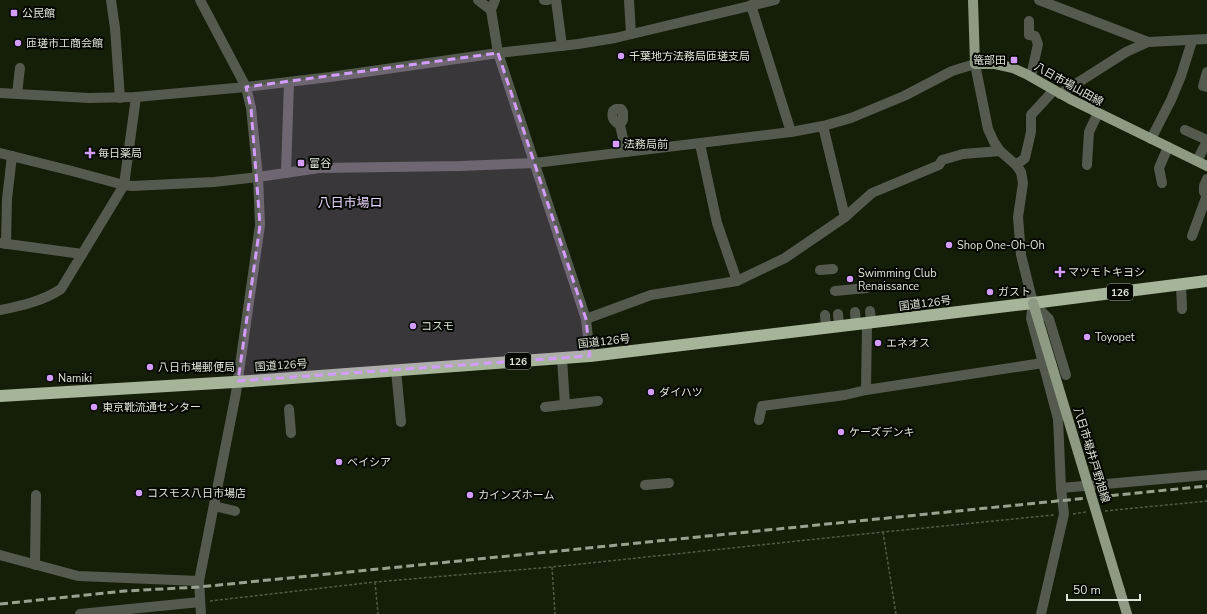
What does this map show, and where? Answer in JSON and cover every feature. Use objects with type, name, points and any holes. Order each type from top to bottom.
[{"type":"highway","name":"国道126号","points":[[0,396],[590,356],[839,326],[864,318],[1033,303],[1207,281]]},
{"type":"main road","points":[[973,0],[974,64]]},
{"type":"main road","name":"八日市場山田線","points":[[974,64],[1005,65],[1014,68],[1098,113],[1207,166]]},
{"type":"main road","name":"八日市場井戸野旭線","points":[[1033,303],[1127,614]]},
{"type":"street","points":[[111,0],[115,28],[120,98]]},
{"type":"street","points":[[200,0],[246,87],[251,108],[258,177],[260,225],[238,381],[199,581],[201,614]]},
{"type":"street","points":[[478,0],[493,5],[498,52],[586,319],[590,356]]},
{"type":"street","points":[[556,0],[562,46]]},
{"type":"street","points":[[629,0],[631,34]]},
{"type":"street","points":[[0,93],[89,98],[120,98],[289,82],[498,52],[562,46],[614,38],[775,0]]},
{"type":"street","points":[[1039,0],[1148,42]]},
{"type":"street","points":[[751,5],[791,132]]},
{"type":"street","points":[[1029,21],[1029,35],[1035,36],[1038,44],[1031,76]]},
{"type":"street","points":[[1016,165],[1025,158],[1031,132],[1031,115],[1057,92],[1126,52],[1148,42],[1207,39]]},
{"type":"street","points":[[1151,139],[1181,76],[1192,40]]},
{"type":"street","points":[[0,153],[124,185],[214,182],[319,168],[460,166],[535,163],[700,144],[791,132],[822,126],[851,118],[904,96],[952,71],[974,64],[988,129],[1000,151],[1016,165],[1021,172],[1023,183],[1018,217],[1022,255],[1033,303],[1031,318],[1058,419],[1061,488],[1064,514],[1041,614]]},
{"type":"street","points":[[17,94],[20,68]]},
{"type":"street","points":[[1207,72],[1203,86],[1207,87]]},
{"type":"street","points":[[286,173],[289,82]]},
{"type":"street","points":[[0,310],[32,303],[50,297],[61,289],[124,185],[136,97]]},
{"type":"street","points":[[1087,165],[1089,132],[1098,113]]},
{"type":"street","points":[[620,125],[626,152]]},
{"type":"street","points":[[822,126],[845,217]]},
{"type":"street","points":[[1186,130],[1207,140],[1197,161]]},
{"type":"street","points":[[700,144],[716,223],[737,281]]},
{"type":"street","points":[[1162,183],[1159,168],[1168,147]]},
{"type":"street","points":[[586,319],[651,295],[737,281],[786,258],[845,217],[872,193],[939,165],[942,160],[963,154],[1000,151]]},
{"type":"street","points":[[12,156],[3,244],[82,254]]},
{"type":"street","points":[[1192,236],[1207,195],[1204,192],[1204,186],[1207,178]]},
{"type":"street","points":[[820,270],[833,269]]},
{"type":"street","points":[[1181,284],[1182,309]]},
{"type":"street","points":[[835,291],[867,288]]},
{"type":"street","points":[[1033,303],[1048,318],[1066,375]]},
{"type":"street","points":[[838,314],[839,326]]},
{"type":"street","points":[[824,315],[826,327]]},
{"type":"street","points":[[864,318],[866,390]]},
{"type":"street","points":[[562,358],[565,405]]},
{"type":"street","points":[[759,420],[762,406],[845,395],[866,390],[1043,363]]},
{"type":"street","points":[[396,370],[400,422]]},
{"type":"street","points":[[545,407],[598,401]]},
{"type":"street","points":[[289,409],[291,433]]},
{"type":"street","points":[[1061,488],[1207,475]]},
{"type":"street","points":[[645,485],[669,483]]},
{"type":"street","points":[[35,565],[36,495]]},
{"type":"street","points":[[214,506],[235,511]]},
{"type":"street","points":[[0,556],[78,576],[199,581]]},
{"type":"street","points":[[80,614],[200,602]]},
{"type":"path","points":[[1104,511],[1207,501]]},
{"type":"path","points":[[200,602],[374,582],[552,567],[1088,512]]},
{"type":"path","points":[[883,532],[896,614]]},
{"type":"path","points":[[552,567],[556,614]]},
{"type":"path","points":[[374,582],[378,614]]},
{"type":"highlighted area","points":[[498,53],[586,319],[590,356],[238,381],[260,225],[251,108],[246,87]]},
{"type":"railway","points":[[0,604],[125,591],[199,587],[1207,486]]},
{"type":"place","name":"公民館","points":[[14,13]]},
{"type":"place","name":"匝瑳市工商会館","points":[[18,43]]},
{"type":"place","name":"千葉地方法務局匝瑳支局","points":[[621,56]]},
{"type":"place","name":"篭部田","points":[[1014,60]]},
{"type":"place","name":"法務局前","points":[[616,144]]},
{"type":"place","name":"毎日薬局","points":[[90,153]]},
{"type":"place","name":"富谷","points":[[301,163]]},
{"type":"place","name":"Shop One-Oh-Oh","points":[[949,245]]},
{"type":"place","name":"マツモトキヨシ","points":[[1060,272]]},
{"type":"place","name":"Swimming Club Renaissance","points":[[850,279]]},
{"type":"place","name":"ガスト","points":[[990,292]]},
{"type":"place","name":"コスモ","points":[[413,326]]},
{"type":"place","name":"Toyopet","points":[[1087,337]]},
{"type":"place","name":"エネオス","points":[[878,343]]},
{"type":"place","name":"八日市場郵便局","points":[[150,367]]},
{"type":"place","name":"Namiki","points":[[50,378]]},
{"type":"place","name":"ダイハツ","points":[[651,392]]},
{"type":"place","name":"東京靴流通センター","points":[[94,407]]},
{"type":"place","name":"ケーズデンキ","points":[[841,432]]},
{"type":"place","name":"ベイシア","points":[[339,462]]},
{"type":"place","name":"コスモス八日市場店","points":[[139,493]]},
{"type":"place","name":"カインズホーム","points":[[470,495]]},
{"type":"district","name":"八日市場ロ","points":[[350,202]]}]
